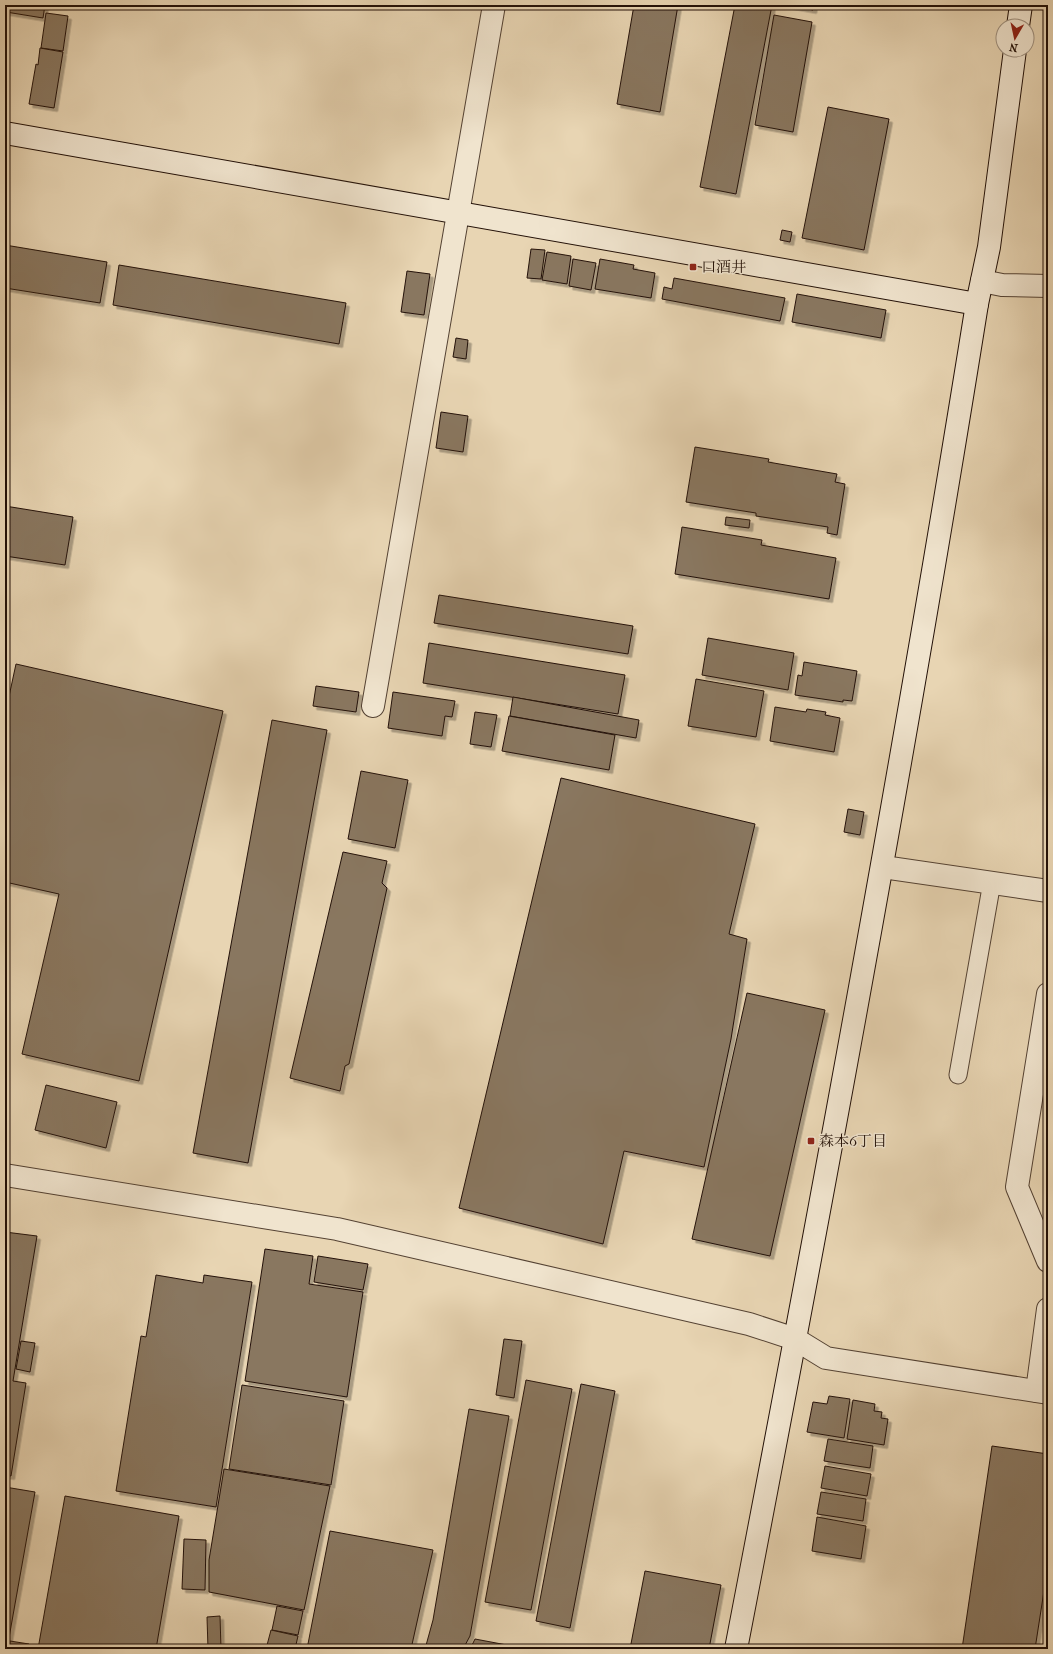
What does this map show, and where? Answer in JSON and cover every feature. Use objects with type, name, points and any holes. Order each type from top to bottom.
[{"type":"street","points":[[373,706],[494,5]]},
{"type":"street","points":[[1019,18],[1020,5]]},
{"type":"street","points":[[736,1649],[883,867],[976,304],[989,247],[1014,58]]},
{"type":"street","points":[[5,133],[976,304]]},
{"type":"street","points":[[982,281],[1002,285],[1048,286]]},
{"type":"street","points":[[883,867],[1048,891]]},
{"type":"street","points":[[1048,994],[1017,1187],[1048,1261]]},
{"type":"street","points":[[5,1175],[337,1229],[749,1324],[795,1340],[826,1358],[1043,1392],[1048,1309]]},
{"type":"lane","points":[[958,1076],[992,882]]},
{"type":"building","points":[[7,5],[45,5],[43,18],[6,12]]},
{"type":"building","points":[[634,5],[678,5],[660,112],[617,104]]},
{"type":"building","points":[[735,5],[772,5],[736,194],[700,187]]},
{"type":"building","points":[[786,5],[814,5],[813,10]]},
{"type":"building","points":[[46,13],[68,16],[63,51],[41,48]]},
{"type":"building","points":[[774,15],[812,22],[793,132],[755,125]]},
{"type":"building","points":[[40,48],[63,52],[54,108],[29,104],[36,64],[38,65]]},
{"type":"building","points":[[828,107],[889,119],[864,250],[802,238]]},
{"type":"building","points":[[782,230],[792,232],[790,242],[780,240]]},
{"type":"building","points":[[5,245],[107,262],[100,303],[5,288]]},
{"type":"building","points":[[531,249],[545,250],[541,279],[527,278]]},
{"type":"building","points":[[547,252],[571,256],[567,284],[542,280]]},
{"type":"building","points":[[573,259],[596,263],[591,290],[569,286]]},
{"type":"building","points":[[600,259],[634,265],[633,269],[655,273],[651,298],[595,289]]},
{"type":"building","points":[[119,265],[346,303],[339,344],[113,305]]},
{"type":"building","points":[[407,271],[430,274],[424,315],[401,312]]},
{"type":"building","points":[[674,278],[785,298],[780,321],[662,299],[664,287],[672,289]]},
{"type":"building","points":[[797,294],[886,310],[881,338],[792,322]]},
{"type":"building","points":[[456,338],[468,340],[466,359],[453,357]]},
{"type":"building","points":[[441,412],[468,416],[463,452],[436,448]]},
{"type":"building","points":[[695,447],[769,459],[768,462],[837,474],[835,482],[845,484],[837,535],[827,533],[828,527],[756,516],[756,513],[686,502]]},
{"type":"building","points":[[5,506],[73,517],[65,565],[5,556]]},
{"type":"building","points":[[726,517],[750,520],[749,528],[725,525]]},
{"type":"building","points":[[682,527],[762,540],[761,545],[836,558],[829,599],[675,574]]},
{"type":"building","points":[[439,595],[633,626],[628,654],[434,623]]},
{"type":"building","points":[[708,638],[794,653],[788,690],[702,675]]},
{"type":"building","points":[[429,643],[625,675],[618,714],[423,683]]},
{"type":"building","points":[[804,662],[857,671],[852,701],[843,700],[843,702],[795,695],[798,675],[802,676]]},
{"type":"building","points":[[16,664],[223,711],[139,1081],[22,1054],[59,894],[5,882],[5,715]]},
{"type":"building","points":[[696,679],[764,691],[756,737],[688,726]]},
{"type":"building","points":[[316,686],[359,692],[356,712],[313,706]]},
{"type":"building","points":[[393,692],[455,701],[452,717],[445,716],[442,736],[388,728]]},
{"type":"building","points":[[513,697],[639,720],[636,738],[510,716]]},
{"type":"building","points":[[775,707],[806,712],[807,709],[826,712],[825,715],[840,718],[834,752],[770,741]]},
{"type":"building","points":[[475,712],[497,715],[491,747],[470,744]]},
{"type":"building","points":[[509,716],[615,735],[609,770],[502,751]]},
{"type":"building","points":[[272,720],[327,730],[248,1163],[193,1153]]},
{"type":"building","points":[[361,771],[408,780],[395,848],[348,839]]},
{"type":"building","points":[[561,778],[755,824],[729,934],[747,939],[731,1039],[704,1167],[624,1151],[603,1244],[459,1208]]},
{"type":"building","points":[[848,809],[864,812],[860,835],[844,832]]},
{"type":"building","points":[[343,852],[387,861],[382,883],[387,888],[349,1064],[345,1066],[340,1091],[290,1078]]},
{"type":"building","points":[[747,993],[825,1010],[770,1256],[692,1239]]},
{"type":"building","points":[[46,1085],[117,1102],[106,1148],[35,1130]]},
{"type":"building","points":[[5,1232],[37,1236],[13,1381],[26,1383],[11,1476],[5,1475]]},
{"type":"building","points":[[265,1249],[313,1256],[309,1284],[363,1292],[347,1397],[245,1381]]},
{"type":"building","points":[[318,1256],[368,1264],[363,1290],[314,1282]]},
{"type":"building","points":[[156,1275],[203,1283],[204,1275],[252,1282],[216,1507],[116,1491],[141,1336],[146,1337]]},
{"type":"building","points":[[504,1339],[522,1341],[514,1398],[496,1395]]},
{"type":"building","points":[[21,1341],[35,1343],[30,1372],[16,1369]]},
{"type":"building","points":[[526,1380],[572,1389],[531,1610],[485,1602]]},
{"type":"building","points":[[581,1384],[615,1391],[570,1628],[536,1621]]},
{"type":"building","points":[[242,1385],[344,1401],[331,1485],[229,1469]]},
{"type":"building","points":[[829,1396],[850,1399],[844,1438],[807,1432],[813,1402],[827,1404]]},
{"type":"building","points":[[853,1400],[875,1404],[874,1411],[882,1412],[881,1418],[888,1419],[884,1445],[847,1439]]},
{"type":"building","points":[[469,1409],[509,1416],[470,1636],[463,1649],[425,1649],[433,1620]]},
{"type":"building","points":[[828,1439],[873,1446],[870,1468],[824,1461]]},
{"type":"building","points":[[992,1446],[1048,1454],[1048,1565],[1035,1649],[962,1649]]},
{"type":"building","points":[[825,1466],[871,1474],[867,1496],[821,1488]]},
{"type":"building","points":[[224,1469],[330,1486],[304,1610],[209,1592],[209,1560]]},
{"type":"building","points":[[5,1487],[35,1492],[7,1649],[5,1649]]},
{"type":"building","points":[[821,1492],[866,1499],[863,1521],[817,1514]]},
{"type":"building","points":[[65,1496],[179,1516],[156,1649],[38,1649]]},
{"type":"building","points":[[817,1517],[866,1526],[861,1559],[812,1551]]},
{"type":"building","points":[[330,1531],[433,1550],[411,1649],[307,1649]]},
{"type":"building","points":[[184,1539],[206,1540],[205,1590],[182,1589]]},
{"type":"building","points":[[645,1571],[721,1585],[709,1649],[630,1649]]},
{"type":"building","points":[[277,1606],[303,1611],[298,1635],[272,1630]]},
{"type":"building","points":[[220,1616],[221,1649],[208,1649],[207,1617]]},
{"type":"building","points":[[271,1630],[298,1636],[295,1649],[266,1649]]},
{"type":"building","points":[[475,1639],[512,1646],[511,1649],[470,1649]]},
{"type":"building","points":[[10,1641],[29,1644],[29,1649],[9,1649]]},
{"type":"place","name":"口酒井","points":[[693,267]]},
{"type":"place","name":"森本6丁目","points":[[811,1141]]}]
